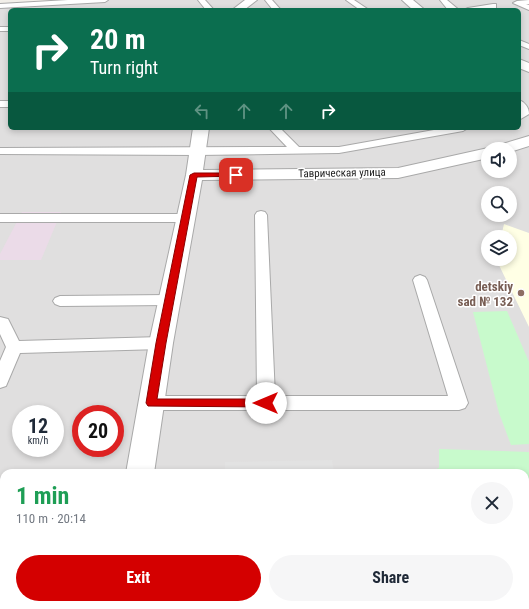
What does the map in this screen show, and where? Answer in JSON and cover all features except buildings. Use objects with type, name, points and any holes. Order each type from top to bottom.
[{"type":"street","points":[[241,8],[252,0]]},
{"type":"street","points":[[406,0],[417,8]]},
{"type":"street","points":[[141,469],[161,343],[194,175],[201,130]]},
{"type":"street","points":[[517,145],[529,141]]},
{"type":"street","name":"Таврическая улица","points":[[194,175],[398,173],[481,155]]},
{"type":"lane","points":[[0,6],[105,0]]},
{"type":"lane","points":[[201,0],[208,8]]},
{"type":"lane","points":[[268,0],[275,8]]},
{"type":"lane","points":[[348,0],[362,8]]},
{"type":"lane","points":[[443,0],[451,8]]},
{"type":"lane","points":[[529,2],[517,3],[529,8]]},
{"type":"lane","points":[[480,8],[493,6]]},
{"type":"lane","points":[[521,105],[525,112],[521,115]]},
{"type":"lane","points":[[276,130],[296,151]]},
{"type":"lane","points":[[0,150],[197,152],[339,150],[452,130]]},
{"type":"lane","points":[[261,215],[266,403]]},
{"type":"lane","points":[[0,218],[185,218]]},
{"type":"lane","points":[[152,403],[459,403],[420,280]]},
{"type":"lane","points":[[60,301],[169,300]]},
{"type":"lane","points":[[0,322],[3,323],[14,348],[0,382]]},
{"type":"lane","points":[[14,348],[161,343]]},
{"type":"shaded area","points":[[69,0],[529,0],[529,469],[0,469],[0,4]]},
{"type":"shaded area","points":[[22,212],[61,212],[41,260],[0,260],[0,254]]},
{"type":"shaded area","name":"detskiy sad № 132","points":[[504,224],[529,233],[529,327],[499,266],[517,266],[517,230],[503,230]]},
{"type":"shaded area","points":[[332,460],[333,469],[225,469],[225,462]]},
{"type":"green space","points":[[507,311],[529,362],[529,444],[511,445],[499,413],[473,312]]},
{"type":"green space","points":[[439,449],[529,452],[529,469],[436,469],[439,468]]},
{"type":"place","name":"detskiy sad № 132","points":[[521,293]]},
{"type":"route","points":[[236,175],[194,175],[161,343],[152,403],[266,403]]}]
